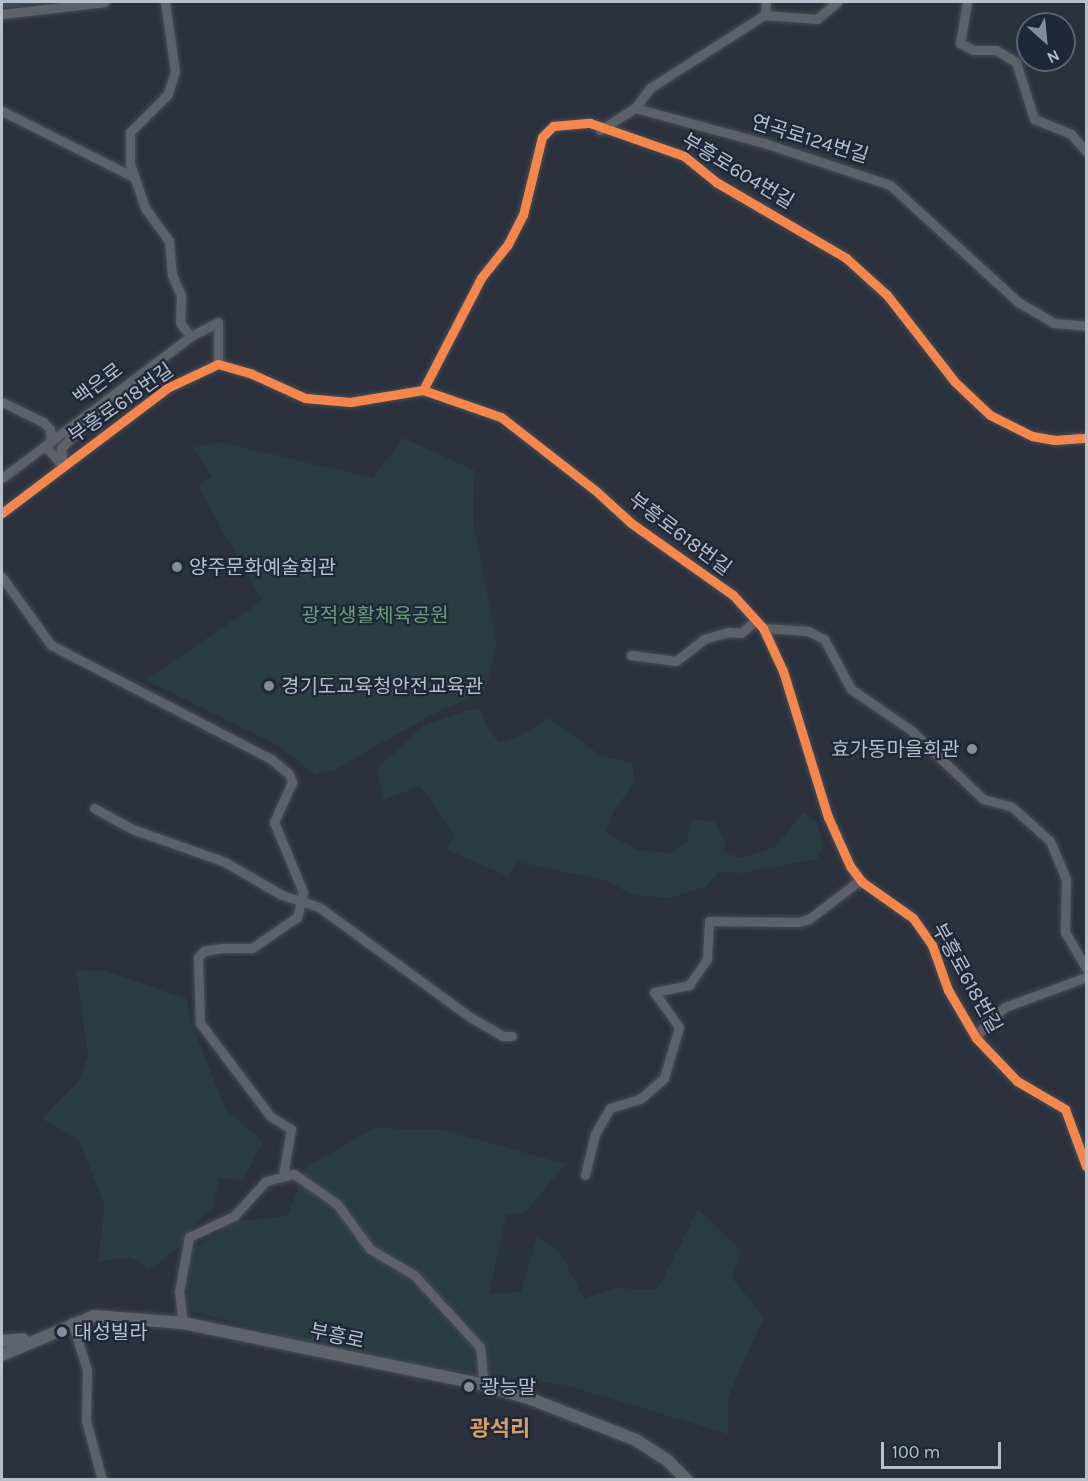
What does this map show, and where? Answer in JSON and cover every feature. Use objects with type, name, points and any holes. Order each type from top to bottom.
[{"type":"main road","name":"부흥로","points":[[2,1355],[72,1322],[94,1316],[119,1316],[183,1323],[484,1385],[611,1428],[667,1460],[687,1479]]},
{"type":"main road","points":[[2,1341],[9,1343],[41,1336]]},
{"type":"street","points":[[2,14],[104,2]]},
{"type":"street","points":[[165,2],[175,71],[168,94],[130,132],[132,176],[144,208],[169,242],[172,275],[181,295],[180,323],[191,336]]},
{"type":"street","points":[[765,15],[766,2]]},
{"type":"street","points":[[600,130],[635,108],[650,88],[765,15],[817,19],[837,2]]},
{"type":"street","points":[[967,2],[960,43],[973,50],[996,50],[1016,62],[1034,119],[1071,134],[1086,151]]},
{"type":"street","name":"연곡로124번길","points":[[635,108],[764,143],[890,184],[1018,302],[1054,322],[1086,326]]},
{"type":"street","points":[[2,111],[132,176]]},
{"type":"street","name":"부흥로604번길","points":[[423,390],[481,278],[508,244],[523,215],[542,137],[553,126],[590,123],[600,130],[684,156],[716,182],[846,258],[888,295],[955,382],[990,415],[1032,436],[1055,440],[1086,438]]},
{"type":"street","name":"백은로","points":[[2,478],[191,336],[219,322],[218,364]]},
{"type":"street","name":"부흥로618번길","points":[[2,513],[166,388],[218,364],[252,374],[305,398],[350,402],[423,390],[501,417],[596,491],[631,523],[733,596],[763,628],[783,671],[838,845],[860,880],[913,918],[932,945],[948,990],[976,1038],[1017,1081],[1065,1109],[1086,1166]]},
{"type":"street","points":[[63,466],[61,448],[116,393]]},
{"type":"street","points":[[2,402],[43,422],[50,429],[48,444],[63,466]]},
{"type":"street","points":[[2,577],[51,645],[271,759],[289,774],[292,782],[274,822],[290,854],[303,900],[297,917],[252,948],[222,948],[204,951],[198,957],[200,1023],[270,1116],[291,1129],[284,1176]]},
{"type":"street","points":[[631,655],[676,661],[704,639],[728,632],[741,633],[756,620]]},
{"type":"street","points":[[763,628],[808,631],[824,639],[851,689],[912,731],[983,800],[1012,807],[1050,841],[1066,879],[1065,932],[1086,968]]},
{"type":"street","points":[[94,808],[132,829],[223,861],[282,895],[319,907],[470,1017],[503,1036],[512,1036]]},
{"type":"street","points":[[585,1175],[595,1134],[610,1108],[640,1099],[664,1078],[679,1027],[654,992],[689,985],[707,959],[708,921],[798,922],[809,919],[860,880]]},
{"type":"street","name":"부흥로618번길","points":[[976,1038],[986,1023],[1005,1007],[1086,977]]},
{"type":"street","points":[[183,1323],[179,1292],[189,1237],[234,1216],[266,1181],[284,1176],[304,1179],[337,1204],[370,1249],[414,1275],[480,1347],[484,1385]]},
{"type":"street","points":[[72,1322],[87,1370],[86,1420],[102,1479]]},
{"type":"green space","name":"광적생활체육공원","points":[[403,438],[474,470],[473,521],[497,644],[485,691],[431,715],[336,769],[316,775],[279,746],[145,680],[262,601],[198,487],[212,476],[193,448],[219,442],[373,478]]},
{"type":"green space","points":[[468,710],[481,710],[488,729],[499,743],[516,738],[549,718],[601,756],[632,763],[635,781],[612,814],[606,832],[637,850],[671,853],[686,842],[693,820],[714,821],[725,840],[724,853],[741,858],[775,847],[804,812],[817,823],[823,844],[817,859],[741,873],[719,872],[705,887],[668,898],[631,895],[609,881],[517,862],[508,876],[447,850],[454,834],[420,786],[383,800],[377,769],[424,725]]},
{"type":"green space","points":[[76,970],[105,971],[187,999],[191,1022],[226,1110],[263,1141],[243,1180],[219,1178],[213,1208],[194,1225],[184,1244],[149,1270],[131,1257],[98,1262],[105,1206],[79,1140],[42,1119],[79,1080],[88,1055]]},
{"type":"green space","points":[[374,1128],[444,1130],[565,1164],[525,1213],[506,1215],[489,1295],[521,1291],[537,1237],[559,1250],[584,1299],[617,1288],[657,1290],[698,1209],[741,1251],[732,1278],[764,1317],[728,1397],[728,1434],[566,1385],[437,1369],[315,1344],[186,1310],[191,1249],[240,1221],[288,1216],[305,1168]]},
{"type":"water","points":[[2,2],[50,2],[2,8]]},
{"type":"cycle path","points":[[423,390],[481,278],[508,244],[523,215],[542,137],[553,126],[590,123],[684,156],[716,182],[846,258],[887,295],[955,382],[990,415],[1032,436],[1055,440],[1086,438]]},
{"type":"cycle path","points":[[2,513],[167,388],[218,364],[252,374],[305,398],[350,402],[423,390],[501,417],[596,491],[631,523],[733,595],[763,628],[783,671],[828,817],[850,866],[862,882],[913,918],[932,945],[948,990],[976,1038],[1017,1081],[1065,1109],[1086,1166]]},
{"type":"place","name":"양주문화예술회관","points":[[177,567]]},
{"type":"place","name":"경기도교육청안전교육관","points":[[269,686]]},
{"type":"place","name":"효가동마을회관","points":[[972,749]]},
{"type":"place","name":"대성빌라","points":[[62,1332]]},
{"type":"place","name":"광능말","points":[[469,1387]]},
{"type":"district","name":"광석리","points":[[500,1430]]}]
